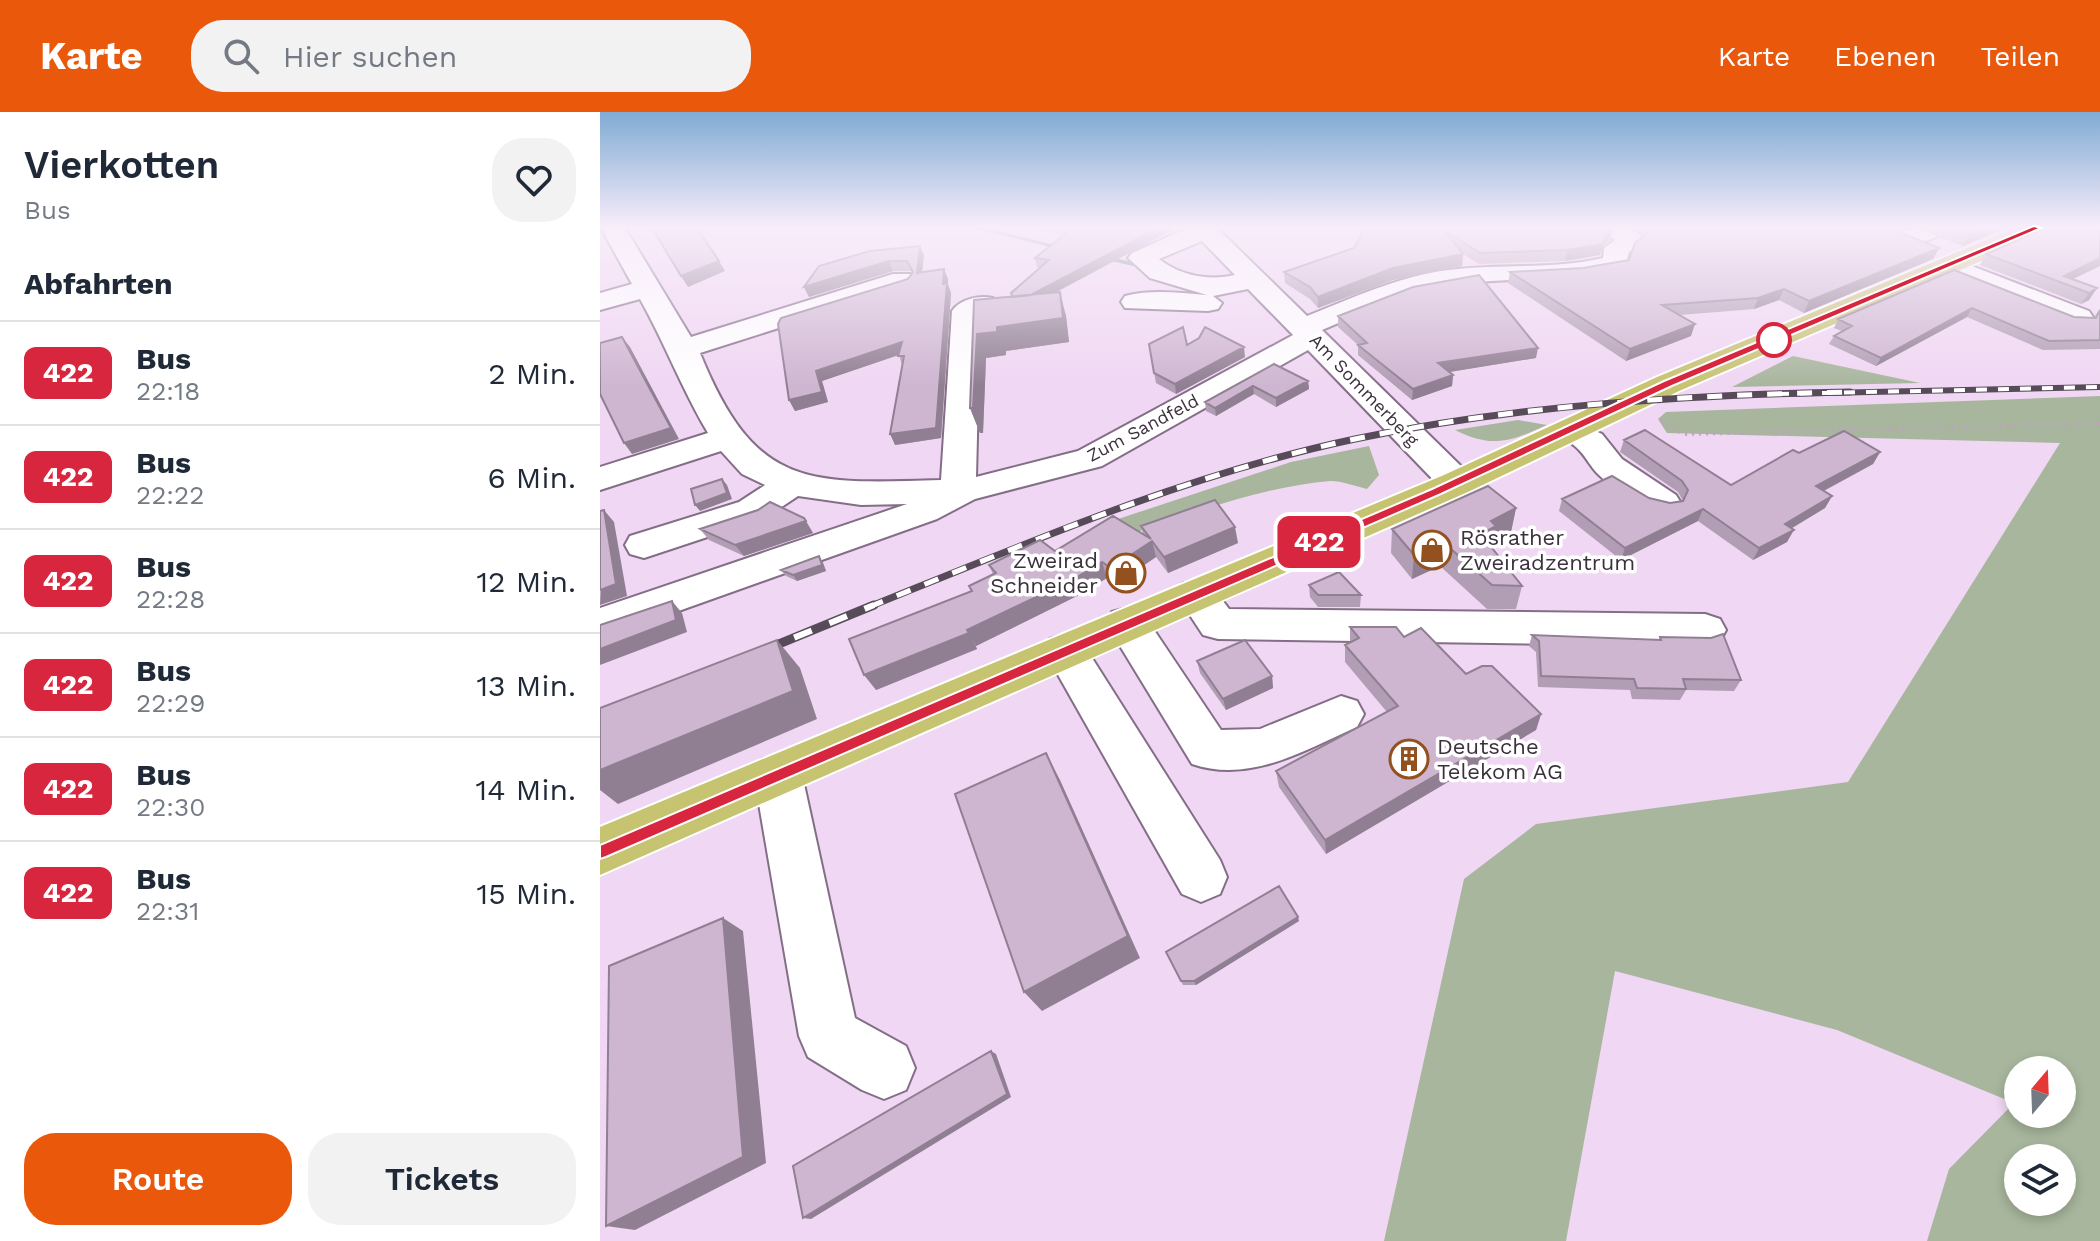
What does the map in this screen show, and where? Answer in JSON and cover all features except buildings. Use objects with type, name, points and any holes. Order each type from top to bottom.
[{"type":"main road","points":[[600,851],[1457,483],[1668,384],[1916,281]]},
{"type":"street","name":"Zum Sandfeld","points":[[645,281],[683,349],[703,400],[727,438],[754,466],[792,484],[861,494],[963,491],[1090,459],[1300,324],[1431,281]]},
{"type":"street","points":[[683,349],[900,281]]},
{"type":"street","points":[[1145,281],[1126,292],[1300,324]]},
{"type":"street","points":[[1188,281],[1213,288],[1248,281]]},
{"type":"street","name":"Am Sommerberg","points":[[1258,281],[1457,483]]},
{"type":"street","points":[[1998,281],[2079,317]]},
{"type":"street","points":[[600,302],[649,288]]},
{"type":"street","points":[[600,624],[924,511],[963,491],[958,479],[966,311],[983,304]]},
{"type":"street","points":[[1572,430],[1590,441],[1610,467],[1663,503]]},
{"type":"street","points":[[600,479],[727,438]]},
{"type":"street","points":[[644,545],[752,510],[792,484]]},
{"type":"street","points":[[1196,594],[1218,624],[1705,630]]},
{"type":"street","points":[[1127,623],[1209,750],[1263,748],[1341,714]]},
{"type":"street","points":[[1065,650],[1201,877]]},
{"type":"street","points":[[778,775],[829,1036],[884,1068]]},
{"type":"path","points":[[1658,419],[1684,434],[2100,424]]},
{"type":"green space","points":[[1793,356],[1920,383],[1732,387]]},
{"type":"green space","points":[[2100,396],[2100,1241],[1927,1241],[1949,1169],[2004,1113],[2004,1128],[2076,1128],[2076,1056],[2004,1056],[2004,1099],[1837,1030],[1615,971],[1566,1241],[1384,1241],[1464,879],[1536,824],[1848,782],[2060,443],[1667,433],[1658,419],[1666,412]]},
{"type":"green space","points":[[1518,420],[1547,425],[1502,441],[1480,439],[1455,430]]},
{"type":"green space","points":[[1369,446],[1379,475],[1367,489],[1330,481],[1281,488],[1132,534],[1112,521],[1291,462]]},
{"type":"railway","points":[[1809,393],[2100,387]]},
{"type":"railway","points":[[1809,393],[1850,392]]},
{"type":"railway","points":[[869,607],[1048,535],[1169,491],[1231,471],[1355,439],[1539,410],[1663,399],[1809,393]]},
{"type":"railway","points":[[1778,394],[1809,393]]},
{"type":"railway","points":[[759,652],[874,605]]},
{"type":"bus line","name":"422","points":[[600,851],[1437,492],[1668,384],[1916,281]]},
{"type":"place","name":"Rösrather Zweiradzentrum","points":[[1432,550]]},
{"type":"place","name":"Zweirad Schneider","points":[[1126,573]]},
{"type":"place","name":"Deutsche Telekom AG","points":[[1409,759]]}]
